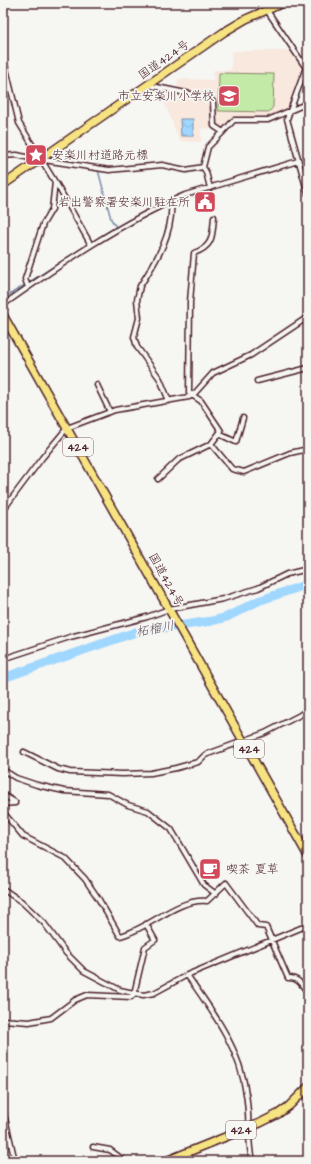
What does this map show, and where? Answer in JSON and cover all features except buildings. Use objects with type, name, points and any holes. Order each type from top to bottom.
[{"type":"highway","name":"国道424号","points":[[3,185],[224,32],[246,19],[283,3]]},
{"type":"highway","name":"国道424号","points":[[3,315],[245,741],[308,856]]},
{"type":"highway","name":"424","points":[[166,1161],[260,1123],[289,1106],[308,1087]]},
{"type":"street","points":[[262,3],[306,68]]},
{"type":"street","points":[[3,56],[19,123],[90,244]]},
{"type":"street","points":[[308,62],[287,119],[308,194]]},
{"type":"street","points":[[146,85],[210,98],[213,102],[214,126],[223,132]]},
{"type":"street","points":[[210,188],[203,167],[208,147],[234,120],[268,120],[290,112],[308,103]]},
{"type":"street","points":[[3,156],[17,155],[109,170],[162,165],[186,170],[203,167]]},
{"type":"street","points":[[3,305],[27,285],[90,244],[171,201],[298,161]]},
{"type":"street","points":[[27,285],[25,279],[43,224],[52,209],[55,182]]},
{"type":"street","points":[[169,401],[160,379],[137,347],[134,337],[138,318],[138,293],[140,286],[164,244],[172,215],[171,201]]},
{"type":"street","points":[[158,479],[178,460],[211,444],[221,431],[201,401],[189,393],[190,302],[194,253],[202,250],[209,244],[214,217]]},
{"type":"street","points":[[3,510],[42,458],[67,428],[110,412],[169,401],[192,395],[213,373],[251,355],[308,317]]},
{"type":"street","points":[[257,381],[308,368]]},
{"type":"street","points":[[97,385],[110,412]]},
{"type":"street","points":[[219,434],[236,442],[243,418]]},
{"type":"street","points":[[211,444],[232,469],[244,472],[290,453],[308,448]]},
{"type":"street","points":[[3,658],[70,637],[170,610],[223,599],[258,588],[287,574],[308,569]]},
{"type":"street","points":[[24,752],[70,772],[123,774],[151,773],[198,762],[205,755],[245,741],[300,715],[308,709]]},
{"type":"street","points":[[3,770],[37,786],[64,791],[108,794],[128,805],[148,811],[171,829],[204,885],[216,894]]},
{"type":"street","points":[[3,795],[15,803],[3,804],[3,807]]},
{"type":"street","points":[[3,812],[23,836],[65,858],[98,898],[120,936],[182,905],[196,900],[207,901],[226,883],[258,926],[266,927],[288,978],[294,978],[300,982],[308,993]]},
{"type":"street","points":[[3,889],[22,902],[44,923],[66,953],[84,971],[104,982],[134,994],[143,995],[154,993],[187,975],[308,925]]},
{"type":"street","points":[[3,1020],[29,1022],[51,1018],[75,1000],[87,995],[131,997],[134,994],[145,947],[155,940],[146,924]]},
{"type":"street","points":[[187,975],[219,1021],[231,1043],[241,1069],[246,1094],[252,1161]]},
{"type":"street","points":[[3,1110],[14,1161]]},
{"type":"street","points":[[3,1134],[9,1135]]},
{"type":"street","points":[[93,1147],[110,1150],[125,1161]]},
{"type":"shaded area","name":"市立安楽川小学校","points":[[232,51],[291,51],[303,68],[289,109],[271,118],[233,119],[221,132],[215,128],[201,129],[201,142],[180,141],[164,102],[166,86],[177,89],[178,79],[213,80],[214,70],[231,70]]},
{"type":"green space","points":[[219,73],[274,74],[273,107],[269,112],[218,111]]},
{"type":"water","points":[[180,119],[193,119],[193,136],[181,136]]},
{"type":"waterway","points":[[9,295],[116,227],[111,219],[98,170]]},
{"type":"waterway","name":"柘榴川","points":[[3,678],[136,632],[212,621],[227,617],[258,601],[308,584]]},
{"type":"place","name":"市立安楽川小学校","points":[[229,96]]},
{"type":"place","name":"安楽川村道路元標","points":[[36,155]]},
{"type":"place","name":"岩出警察署安楽川駐在所","points":[[205,202]]},
{"type":"place","name":"喫茶 夏草","points":[[210,869]]}]
